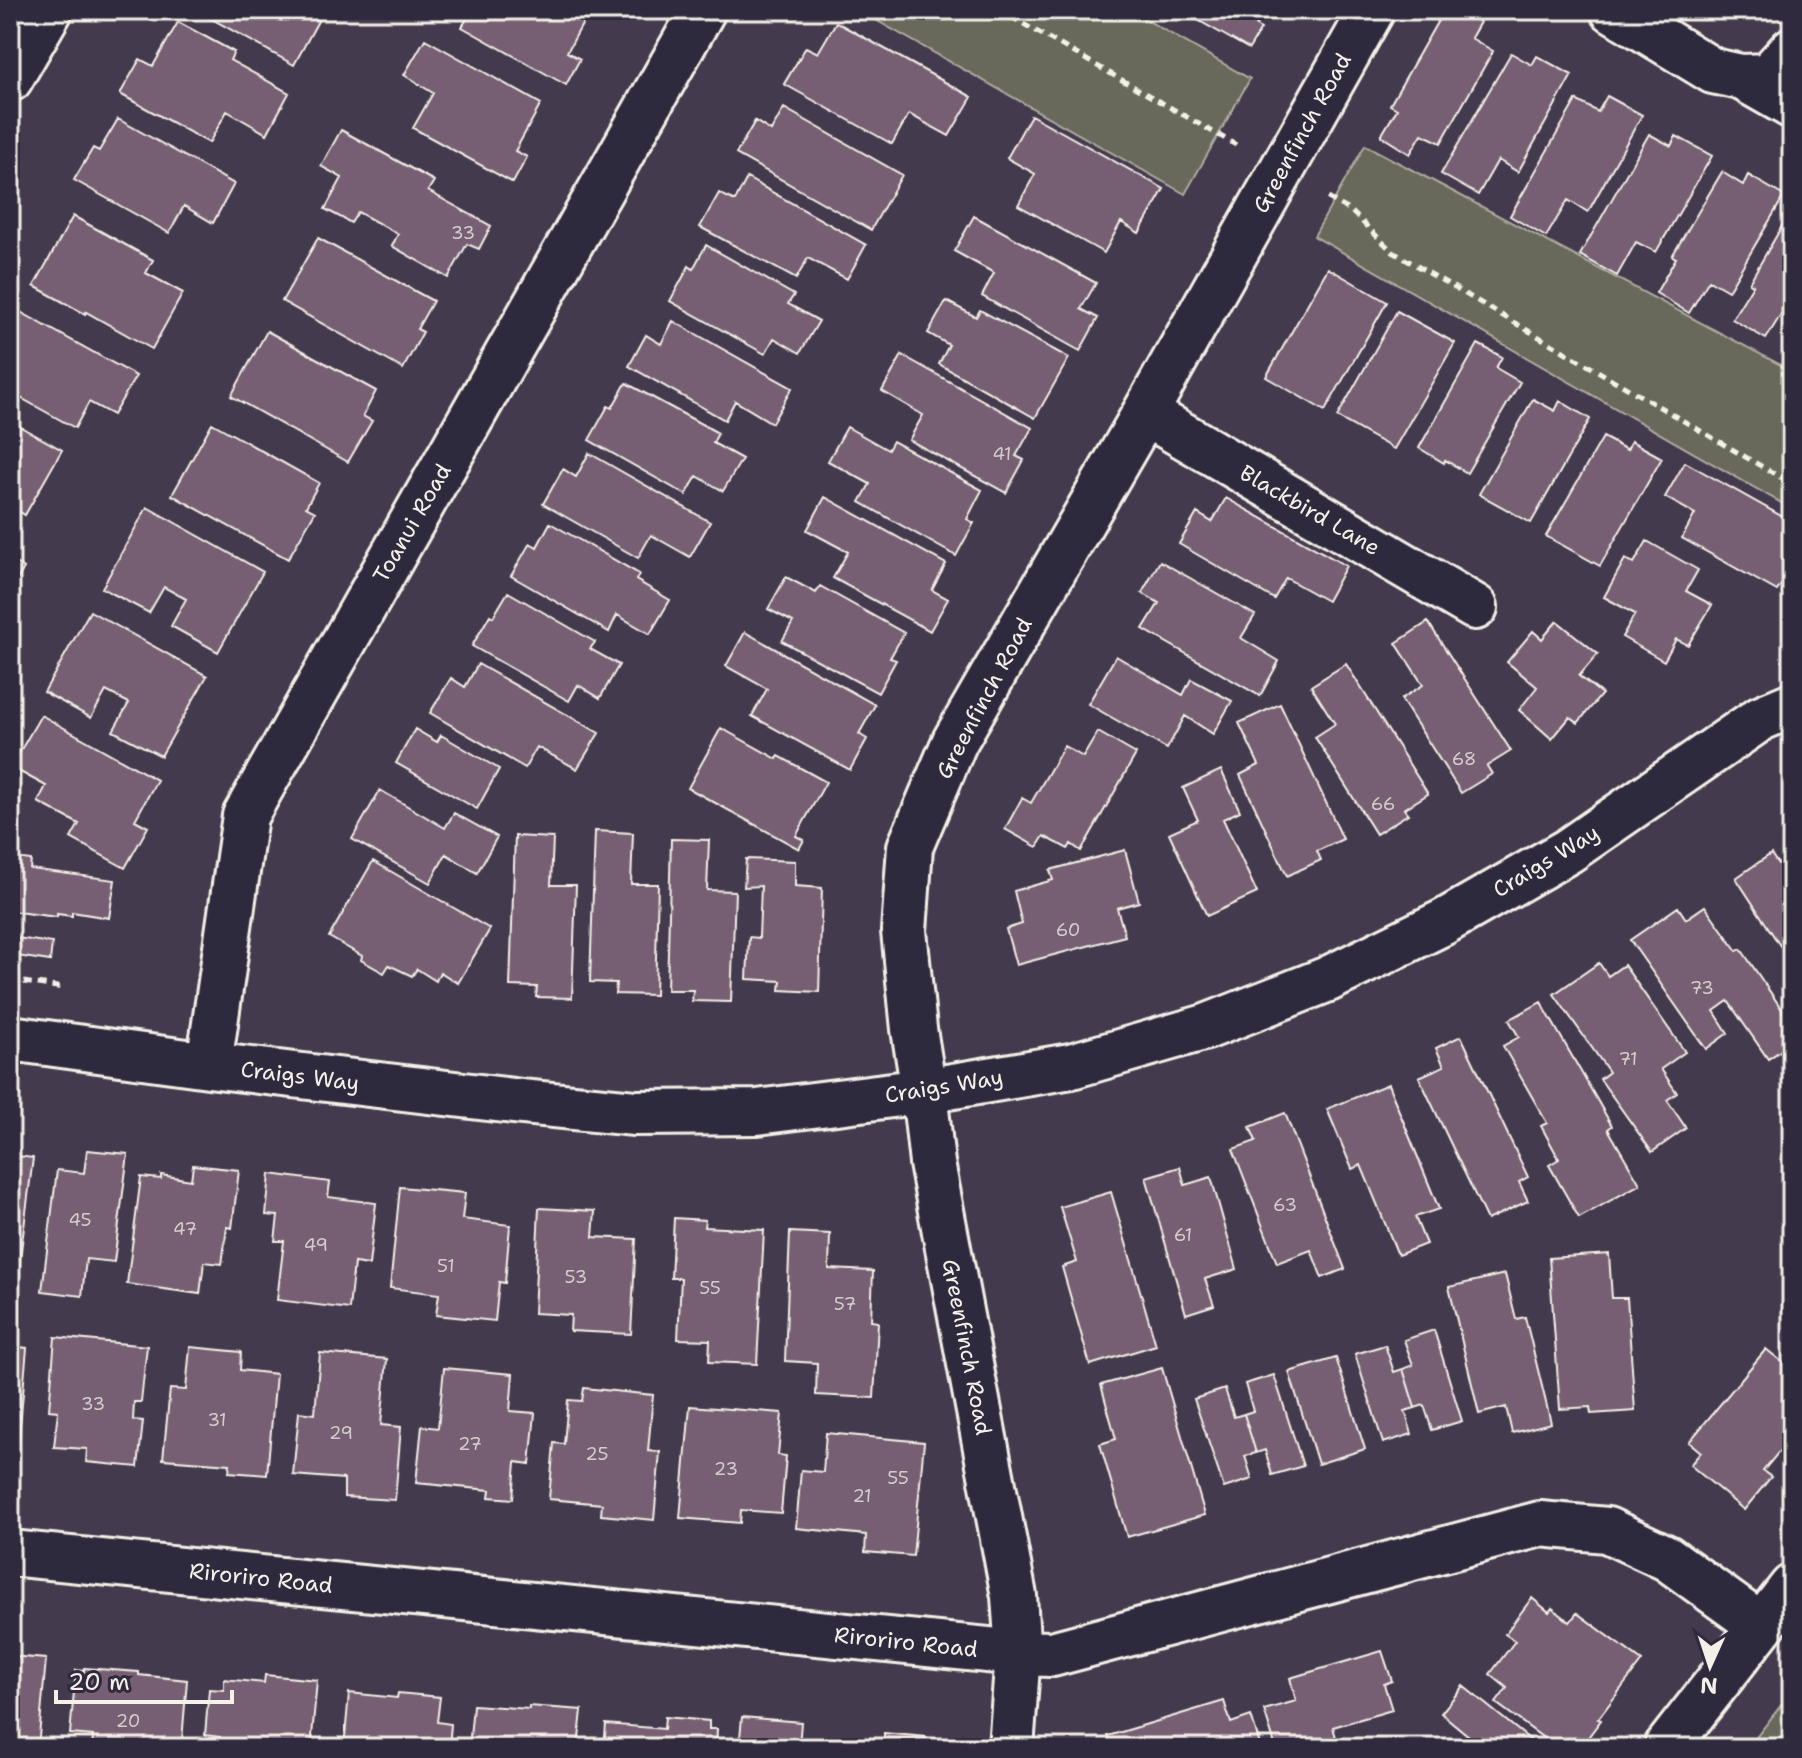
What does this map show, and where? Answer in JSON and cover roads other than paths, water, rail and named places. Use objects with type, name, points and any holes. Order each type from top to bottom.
[{"type":"street","points":[[10,79],[50,10]]},
{"type":"street","name":"Toanui Road","points":[[209,1065],[245,816],[703,10]]},
{"type":"street","name":"Greenfinch Road","points":[[1011,1748],[1018,1653],[1014,1596],[932,1163],[904,931],[910,847],[955,741],[1145,413],[1372,10]]},
{"type":"street","points":[[1613,10],[1713,71],[1741,77],[1768,76],[1792,50]]},
{"type":"street","points":[[1741,77],[1792,106]]},
{"type":"street","name":"Blackbird Lane","points":[[1145,413],[1475,607]]},
{"type":"street","name":"Craigs Way","points":[[10,1038],[209,1065],[635,1113],[757,1112],[924,1091],[1071,1066],[1206,1027],[1328,979],[1444,922],[1568,851],[1761,718],[1792,705]]},
{"type":"street","name":"Riroriro Road","points":[[10,1553],[1052,1654],[1540,1524],[1607,1530],[1667,1558],[1761,1626]]},
{"type":"street","points":[[1666,1748],[1792,1587]]}]
